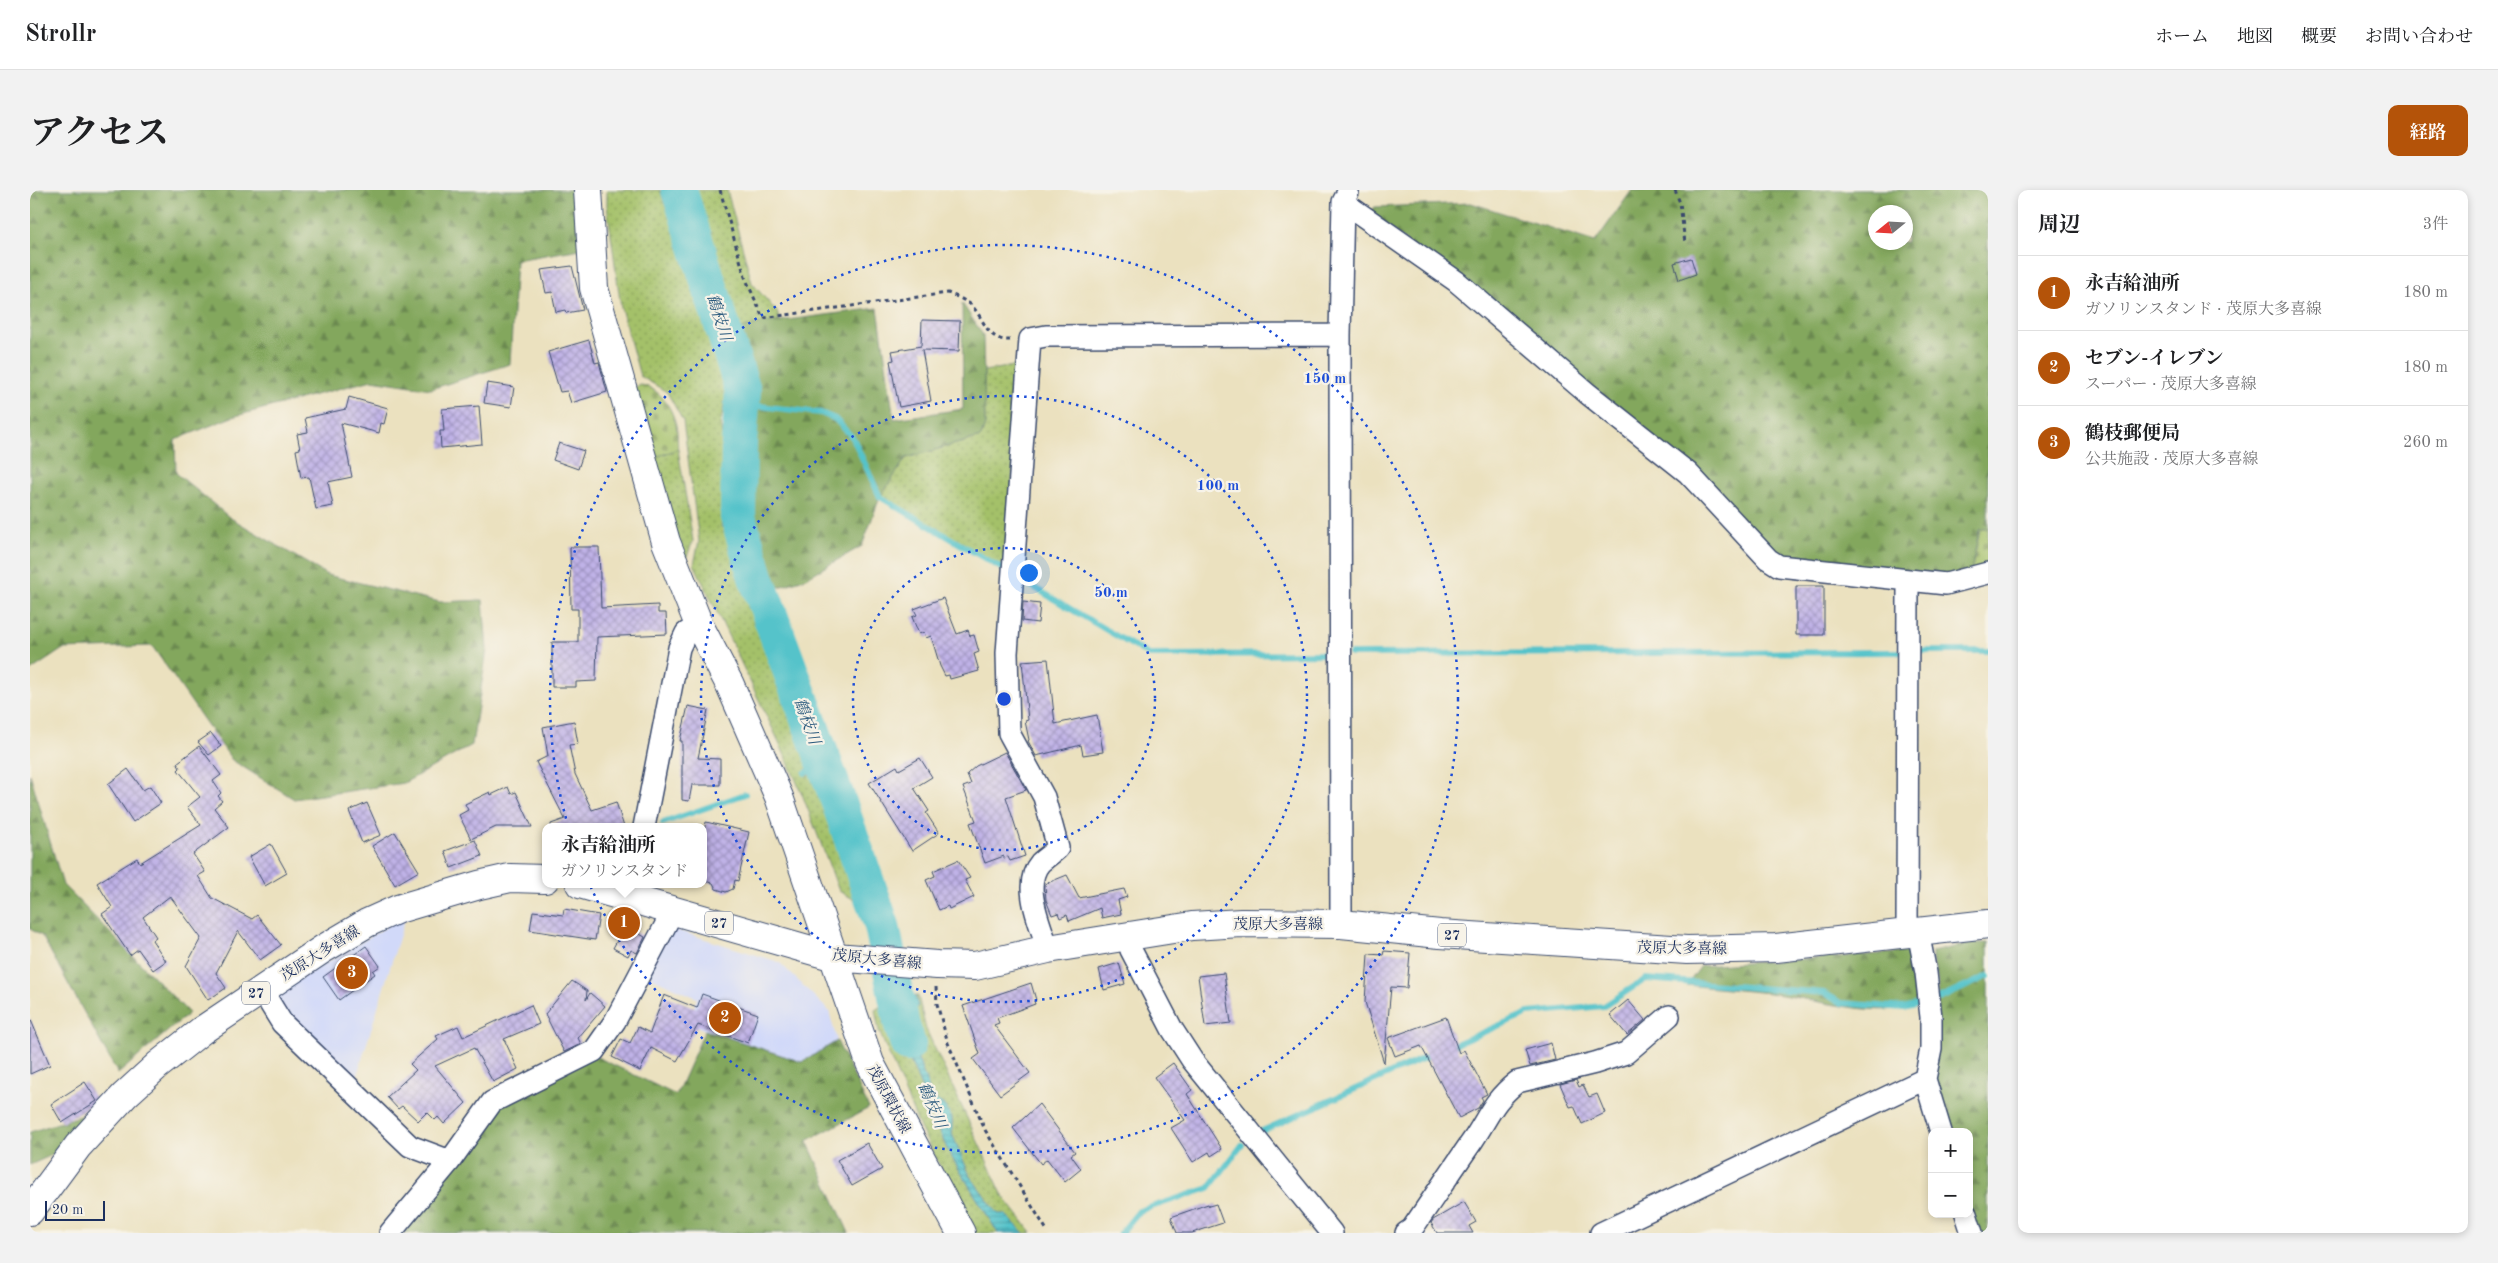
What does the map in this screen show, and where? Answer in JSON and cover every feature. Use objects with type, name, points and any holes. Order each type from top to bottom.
[{"type":"main road","name":"茂原環状線","points":[[588,190],[594,288],[666,542],[699,625],[730,685],[847,957],[870,1063],[961,1233]]},
{"type":"main road","name":"茂原大多喜線","points":[[30,1211],[78,1146],[125,1095],[201,1031],[323,948],[398,909],[479,884],[510,878],[542,879]]},
{"type":"main road","name":"茂原大多喜線","points":[[606,888],[631,892],[674,909],[847,957],[975,966],[1048,950],[1192,926],[1241,922],[1341,924],[1440,934],[1687,950],[1776,948],[1988,924]]},
{"type":"street","points":[[1341,924],[1340,335],[1346,196]]},
{"type":"street","points":[[1346,196],[1456,281],[1587,393],[1688,473],[1768,559],[1779,566],[1908,582],[1946,584],[1988,574]]},
{"type":"street","points":[[1048,950],[1032,894],[1033,878],[1039,864],[1058,848],[1044,797],[1009,733],[1007,654],[1030,339],[1046,336],[1340,335]]},
{"type":"street","points":[[1908,582],[1912,933],[1926,974],[1931,1017],[1931,1048],[1925,1079],[1940,1128]]},
{"type":"street","points":[[645,823],[679,648],[686,633],[699,625]]},
{"type":"street","points":[[390,1233],[407,1215],[450,1161],[492,1102],[594,1051],[615,1021],[674,909]]},
{"type":"street","points":[[1127,937],[1131,950],[1172,1029],[1192,1060],[1332,1233]]},
{"type":"street","points":[[262,989],[282,1023],[410,1146],[450,1161]]},
{"type":"street","points":[[1406,1233],[1412,1230],[1497,1099],[1507,1090],[1517,1082],[1595,1063],[1626,1053],[1669,1016]]},
{"type":"street","points":[[1601,1233],[1925,1079]]},
{"type":"street","points":[[1967,1218],[1972,1233]]},
{"type":"path","points":[[720,190],[745,277],[763,318],[948,294],[971,305],[993,335],[1004,340],[1030,339]]},
{"type":"path","points":[[1675,190],[1680,203],[1685,243]]},
{"type":"path","points":[[936,984],[937,1004],[948,1043],[985,1130],[1048,1232]]},
{"type":"shaded area","points":[[406,915],[355,1082],[292,1026],[273,995]]},
{"type":"shaded area","points":[[673,929],[779,962],[829,1011],[837,1041],[803,1062],[689,1023],[697,998],[644,974]]},
{"type":"green space","points":[[30,190],[576,190],[581,249],[516,260],[510,364],[431,389],[372,380],[232,417],[175,440],[176,473],[229,517],[327,575],[440,602],[483,600],[487,650],[472,745],[404,783],[294,799],[232,760],[152,646],[63,649],[30,671]]},
{"type":"green space","points":[[607,190],[660,190],[667,210],[672,216],[689,266],[700,280],[728,374],[727,393],[720,424],[729,472],[721,527],[733,531],[779,668],[785,670],[818,766],[805,770],[807,776],[820,772],[871,906],[866,906],[839,891],[802,794],[694,564],[699,541],[683,421],[667,392],[640,376],[621,308],[607,206]]},
{"type":"green space","points":[[685,190],[727,190],[752,283],[777,312],[780,321],[757,324],[734,331],[707,263]]},
{"type":"green space","points":[[1632,190],[1988,190],[1988,528],[1979,530],[1971,573],[1940,580],[1778,561],[1370,211],[1375,207],[1471,203],[1595,242]]},
{"type":"green space","points":[[962,303],[983,335],[985,424],[981,437],[906,458],[880,497],[862,546],[804,579],[767,591],[744,522],[742,491],[746,421],[745,375],[734,331],[757,324],[878,308],[894,419],[963,409]]},
{"type":"green space","points":[[1014,366],[1020,367],[1006,571],[880,497],[906,458],[981,437],[985,424],[984,371]]},
{"type":"green space","points":[[641,385],[659,394],[672,412],[677,428],[678,449],[653,458],[633,388]]},
{"type":"green space","points":[[678,449],[693,541],[685,561],[653,458]]},
{"type":"green space","points":[[1988,528],[1988,567],[1971,573],[1980,530]]},
{"type":"green space","points":[[30,774],[63,885],[189,1013],[118,1074],[42,936],[30,929]]},
{"type":"green space","points":[[1972,943],[1988,943],[1988,1233],[1977,1233],[1972,1218],[1973,1128],[1944,1128],[1931,1086],[1937,1042],[1938,981],[1932,960],[1932,952]]},
{"type":"green space","points":[[1911,952],[1925,1004],[1907,1008],[1890,1010],[1854,1008],[1770,993],[1687,985],[1701,966]]},
{"type":"green space","points":[[915,996],[918,996],[926,1029],[1003,1196],[1032,1233],[1024,1233],[1005,1215],[998,1214],[970,1176],[952,1134],[952,1118],[944,1106],[932,1097],[910,1038],[906,1022],[911,1008],[917,1006]]},
{"type":"green space","points":[[886,1003],[948,1151],[998,1233],[975,1233],[920,1128],[879,1031],[875,1010]]},
{"type":"green space","points":[[705,1030],[802,1062],[837,1041],[869,1108],[807,1141],[849,1233],[396,1233],[496,1107],[595,1056],[676,1095]]},
{"type":"green space","points":[[83,1115],[52,1155],[30,1165],[30,1132]]},
{"type":"water","points":[[900,995],[915,996],[918,1006],[911,1008],[906,1022],[910,1038],[932,1097],[944,1105],[952,1118],[952,1134],[970,1176],[998,1214],[1005,1214],[1024,1233],[998,1233],[948,1151],[886,1003]]},
{"type":"building","points":[[1691,258],[1696,274],[1679,280],[1674,263]]},
{"type":"building","points":[[572,266],[583,310],[566,313],[565,310],[556,312],[552,292],[546,293],[541,270]]},
{"type":"building","points":[[922,320],[960,321],[959,351],[922,350],[931,401],[899,407],[890,361],[894,360],[892,351],[921,346]]},
{"type":"building","points":[[589,340],[595,363],[599,362],[607,392],[571,403],[567,391],[560,392],[548,352]]},
{"type":"building","points":[[487,383],[514,387],[511,407],[484,403]]},
{"type":"building","points":[[349,397],[388,408],[384,424],[381,423],[379,433],[341,423],[352,477],[328,482],[333,506],[316,509],[309,477],[301,478],[296,450],[300,449],[297,434],[308,432],[305,418],[346,409]]},
{"type":"building","points":[[479,406],[482,444],[441,448],[440,431],[444,431],[442,409]]},
{"type":"building","points":[[559,443],[584,451],[578,469],[553,460]]},
{"type":"building","points":[[570,547],[599,547],[601,608],[658,605],[658,613],[666,613],[667,634],[597,637],[596,681],[576,682],[576,687],[552,687],[552,642],[578,642],[578,609],[571,609]]},
{"type":"building","points":[[1796,586],[1824,586],[1824,635],[1796,635]]},
{"type":"building","points":[[943,598],[957,634],[968,630],[970,636],[974,635],[979,652],[974,654],[979,671],[950,679],[949,675],[945,676],[931,636],[926,638],[924,632],[919,634],[912,617],[917,615],[914,609]]},
{"type":"building","points":[[1023,602],[1040,604],[1038,623],[1022,621]]},
{"type":"building","points":[[1048,659],[1055,724],[1097,715],[1103,752],[1083,755],[1081,745],[1036,756],[1028,741],[1025,721],[1028,720],[1022,661]]},
{"type":"building","points":[[688,706],[708,710],[698,758],[720,759],[720,785],[692,785],[689,801],[682,800],[682,741],[680,741]]},
{"type":"building","points":[[574,721],[578,744],[569,745],[575,774],[592,810],[616,802],[623,823],[554,823],[565,819],[536,762],[548,756],[543,727]]},
{"type":"building","points":[[211,733],[221,746],[209,755],[198,742]]},
{"type":"building","points":[[199,746],[221,775],[213,781],[221,793],[218,796],[222,801],[214,808],[229,827],[193,854],[205,872],[198,876],[212,898],[252,919],[257,915],[281,945],[260,960],[238,931],[216,973],[226,988],[208,1000],[186,966],[201,938],[170,896],[143,917],[156,937],[152,940],[166,961],[153,970],[138,949],[130,955],[102,914],[112,907],[97,883],[137,858],[140,863],[201,825],[187,807],[200,797],[178,770],[180,768],[177,763]]},
{"type":"building","points":[[1005,752],[1026,790],[1006,797],[1025,856],[1010,861],[1008,857],[1004,858],[1004,856],[985,863],[970,823],[976,821],[963,787],[971,784],[967,774],[976,766]]},
{"type":"building","points":[[920,758],[932,777],[914,788],[929,811],[926,813],[939,833],[912,851],[869,783],[897,766],[899,770]]},
{"type":"building","points":[[128,769],[143,790],[150,786],[161,803],[133,822],[108,784]]},
{"type":"building","points":[[508,787],[511,794],[516,792],[532,827],[496,827],[471,839],[459,815],[468,810],[465,804],[490,792],[491,795]]},
{"type":"building","points":[[367,803],[381,835],[362,843],[349,811]]},
{"type":"building","points":[[706,823],[749,832],[738,881],[735,880],[733,889],[726,892],[716,889],[713,883],[707,882]]},
{"type":"building","points":[[395,832],[419,871],[395,885],[372,846]]},
{"type":"building","points":[[475,840],[482,856],[451,868],[445,851]]},
{"type":"building","points":[[271,844],[287,873],[265,886],[249,857]]},
{"type":"building","points":[[958,860],[970,878],[965,880],[974,897],[949,909],[948,906],[939,910],[926,880],[935,876],[933,871]]},
{"type":"building","points":[[1067,875],[1079,898],[1124,889],[1127,897],[1118,900],[1121,914],[1102,918],[1100,908],[1069,921],[1067,915],[1060,918],[1058,913],[1052,915],[1046,900],[1045,884]]},
{"type":"building","points":[[564,909],[599,915],[595,940],[530,930],[533,911],[563,915]]},
{"type":"building","points":[[625,926],[645,937],[637,953],[631,950],[628,956],[613,948]]},
{"type":"building","points":[[366,946],[380,966],[373,971],[375,974],[339,1000],[323,977]]},
{"type":"building","points":[[1384,951],[1410,953],[1407,988],[1391,987],[1384,1063],[1365,1002],[1368,954],[1383,955]]},
{"type":"building","points":[[1119,963],[1125,984],[1104,990],[1099,969]]},
{"type":"building","points":[[1224,973],[1231,1023],[1205,1026],[1198,976]]},
{"type":"building","points":[[572,981],[587,991],[586,1000],[590,993],[605,1006],[578,1038],[581,1044],[564,1052],[545,1014]]},
{"type":"building","points":[[1031,983],[1036,1000],[1034,1001],[1035,1004],[997,1018],[999,1023],[994,1025],[1030,1073],[1000,1095],[973,1059],[980,1054],[963,1006]]},
{"type":"building","points":[[702,994],[758,1014],[748,1043],[698,1025],[677,1061],[651,1048],[640,1071],[612,1057],[621,1039],[630,1043],[638,1027],[650,1033],[664,995],[697,1008]]},
{"type":"building","points":[[1628,1000],[1645,1020],[1627,1035],[1610,1015]]},
{"type":"building","points":[[531,1005],[539,1024],[504,1039],[518,1069],[493,1082],[474,1048],[435,1066],[466,1103],[444,1124],[438,1117],[435,1120],[427,1112],[418,1121],[402,1106],[398,1109],[387,1097],[416,1070],[410,1064],[438,1039],[436,1036],[458,1026],[463,1037]]},
{"type":"building","points":[[1446,1017],[1459,1053],[1464,1050],[1487,1094],[1481,1097],[1483,1100],[1478,1108],[1459,1118],[1421,1046],[1395,1056],[1388,1038]]},
{"type":"building","points":[[30,1018],[50,1065],[30,1074]]},
{"type":"building","points":[[1551,1043],[1555,1060],[1530,1066],[1525,1050]]},
{"type":"building","points":[[1173,1063],[1192,1090],[1187,1094],[1222,1149],[1211,1156],[1209,1152],[1193,1162],[1171,1128],[1185,1120],[1154,1077]]},
{"type":"building","points":[[1576,1080],[1579,1087],[1583,1085],[1589,1097],[1597,1094],[1605,1113],[1582,1124],[1574,1106],[1570,1107],[1560,1084]]},
{"type":"building","points":[[85,1082],[97,1101],[62,1123],[51,1104]]},
{"type":"building","points":[[1039,1104],[1075,1152],[1071,1155],[1081,1169],[1065,1182],[1047,1159],[1041,1164],[1013,1128]]},
{"type":"building","points":[[867,1143],[882,1169],[852,1186],[837,1160]]},
{"type":"building","points":[[1464,1202],[1476,1222],[1469,1226],[1473,1233],[1437,1233],[1431,1223],[1433,1220]]},
{"type":"building","points":[[1208,1204],[1209,1206],[1216,1204],[1223,1223],[1192,1233],[1177,1233],[1171,1217]]},
{"type":"waterway","name":"鶴枝川","points":[[679,190],[743,391],[739,443],[738,517],[756,577],[841,808],[882,926],[902,1026],[908,1044]]},
{"type":"waterway","points":[[742,404],[821,413],[835,419],[853,438],[880,497],[1006,571]]},
{"type":"waterway","points":[[1018,578],[1149,655],[1333,654]]},
{"type":"waterway","points":[[1915,651],[1988,651]]},
{"type":"waterway","points":[[1351,654],[1902,652]]},
{"type":"waterway","points":[[805,773],[826,765]]},
{"type":"waterway","points":[[663,823],[745,794]]},
{"type":"waterway","points":[[1449,1047],[1528,1013],[1604,1006],[1646,979],[1824,993],[1841,1003],[1904,1008],[1941,998],[1988,976]]},
{"type":"waterway","points":[[1260,1132],[1433,1054]]},
{"type":"waterway","points":[[1121,1233],[1139,1211],[1209,1188],[1242,1145]]},
{"type":"place","name":"永吉給油所","points":[[624,923]]},
{"type":"place","name":"鶴枝郵便局","points":[[352,973]]},
{"type":"place","name":"セブン-イレブン","points":[[725,1018]]}]
